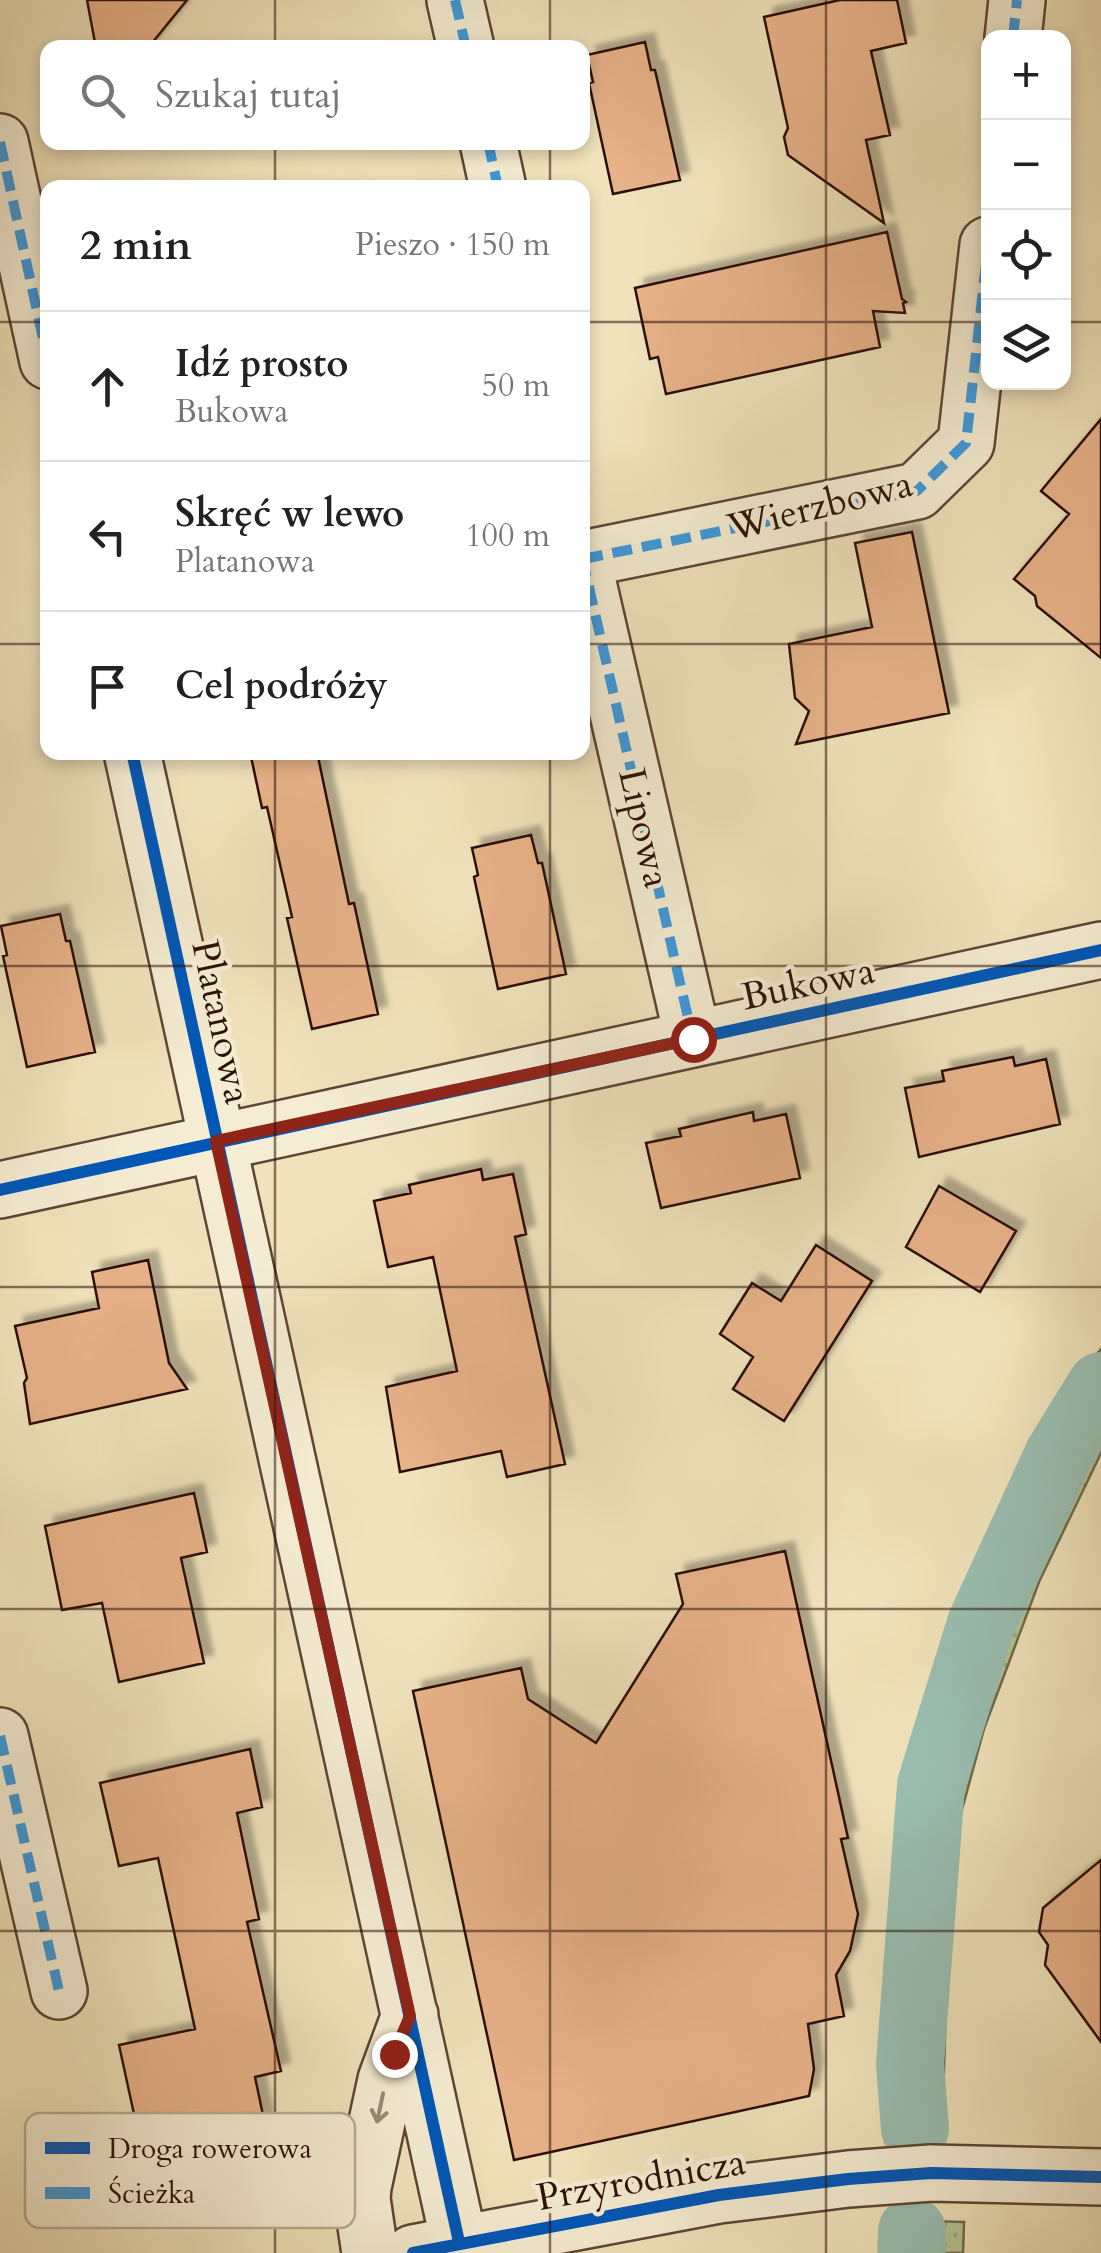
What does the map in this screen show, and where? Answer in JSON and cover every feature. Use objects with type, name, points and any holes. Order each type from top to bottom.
[{"type":"street","points":[[455,0],[464,40]]},
{"type":"street","points":[[1013,30],[1017,0]]},
{"type":"street","points":[[0,142],[40,325]]},
{"type":"street","points":[[490,150],[496,180]]},
{"type":"street","name":"Wierzbowa","points":[[590,557],[917,490],[966,443],[982,300]]},
{"type":"street","name":"Lipowa","points":[[590,589],[693,1039]]},
{"type":"street","name":"Platanowa","points":[[134,760],[410,2016],[436,2247]]},
{"type":"street","name":"Bukowa","points":[[0,1190],[1101,950]]},
{"type":"street","points":[[0,1736],[59,1991]]},
{"type":"street","points":[[370,2253],[362,2200],[364,2187],[386,2080],[410,2016]]},
{"type":"street","name":"Przyrodnicza","points":[[436,2247],[719,2195],[880,2176],[1010,2173],[1101,2178]]},
{"type":"green space","points":[[1101,1349],[1101,1453],[1039,1582],[984,1729],[951,1850],[942,2131],[886,2117],[883,2105],[899,1786],[1019,1478],[1070,1386]]},
{"type":"green space","points":[[890,2220],[964,2222],[963,2253],[879,2253],[879,2240]]},
{"type":"building","points":[[87,0],[187,0],[154,40],[94,40]]},
{"type":"building","points":[[840,0],[897,0],[906,43],[871,51],[890,135],[866,140],[884,223],[788,155],[784,137],[788,128],[764,17]]},
{"type":"building","points":[[645,42],[680,180],[613,194],[590,88],[590,54]]},
{"type":"building","points":[[887,232],[902,299],[906,302],[905,313],[873,311],[880,347],[666,394],[658,357],[650,359],[635,288]]},
{"type":"building","points":[[1101,419],[1101,658],[1037,606],[1035,596],[1014,579],[1069,514],[1041,491]]},
{"type":"building","points":[[912,532],[949,713],[796,744],[809,711],[795,698],[789,644],[872,627],[855,543]]},
{"type":"building","points":[[252,760],[319,760],[349,904],[354,903],[378,1014],[312,1029],[287,918],[292,917],[267,807],[262,808]]},
{"type":"building","points":[[531,835],[538,863],[542,863],[566,974],[498,989],[474,877],[478,875],[472,848]]},
{"type":"building","points":[[60,914],[66,941],[70,941],[95,1052],[27,1067],[3,956],[7,955],[1,926]]},
{"type":"building","points":[[1013,1057],[1015,1066],[1046,1059],[1060,1124],[919,1157],[905,1088],[944,1081],[942,1071]]},
{"type":"building","points":[[753,1112],[754,1121],[786,1114],[800,1178],[661,1208],[646,1143],[681,1136],[679,1129]]},
{"type":"building","points":[[481,1169],[483,1180],[513,1174],[526,1234],[515,1237],[565,1464],[507,1477],[501,1451],[400,1472],[386,1387],[457,1371],[433,1257],[388,1267],[374,1201],[411,1193],[409,1185]]},
{"type":"building","points":[[939,1186],[1016,1231],[980,1292],[906,1247]]},
{"type":"building","points":[[816,1245],[872,1281],[784,1421],[733,1389],[753,1357],[720,1334],[752,1283],[781,1301]]},
{"type":"building","points":[[148,1260],[169,1363],[187,1389],[30,1424],[24,1383],[27,1378],[15,1326],[99,1308],[92,1272]]},
{"type":"building","points":[[194,1493],[207,1552],[181,1558],[204,1663],[119,1682],[102,1603],[62,1610],[45,1526]]},
{"type":"building","points":[[785,1551],[848,1838],[841,1839],[858,1914],[850,1951],[836,1975],[844,2016],[808,2024],[814,2069],[809,2096],[514,2160],[413,1691],[521,1668],[528,1699],[596,1743],[683,1604],[676,1574]]},
{"type":"building","points":[[250,1749],[262,1807],[237,1813],[259,1919],[247,1922],[281,2071],[255,2077],[263,2113],[134,2113],[119,2045],[195,2029],[158,1858],[119,1866],[100,1783]]},
{"type":"building","points":[[1101,1860],[1101,2042],[1045,1965],[1048,1945],[1039,1932],[1043,1908]]},
{"type":"waterway","points":[[915,2129],[910,2064],[931,1785],[981,1624],[1059,1454],[1101,1386]]},
{"type":"waterway","points":[[912,2231],[912,2253]]},
{"type":"marked path","points":[[455,0],[464,40]]},
{"type":"marked path","points":[[1014,30],[1017,0]]},
{"type":"marked path","points":[[0,142],[40,324]]},
{"type":"marked path","points":[[490,150],[496,180]]},
{"type":"marked path","points":[[590,558],[917,491],[966,443],[982,300]]},
{"type":"marked path","points":[[590,592],[693,1039]]},
{"type":"marked path","points":[[0,1736],[59,1991]]},
{"type":"cycle path","points":[[134,760],[459,2242]]},
{"type":"cycle path","points":[[0,1190],[1101,950]]},
{"type":"cycle path","points":[[413,2253],[719,2195],[848,2179],[931,2173],[1101,2177]]},
{"type":"route","points":[[394,2054],[410,2016],[216,1141],[693,1039]]}]
